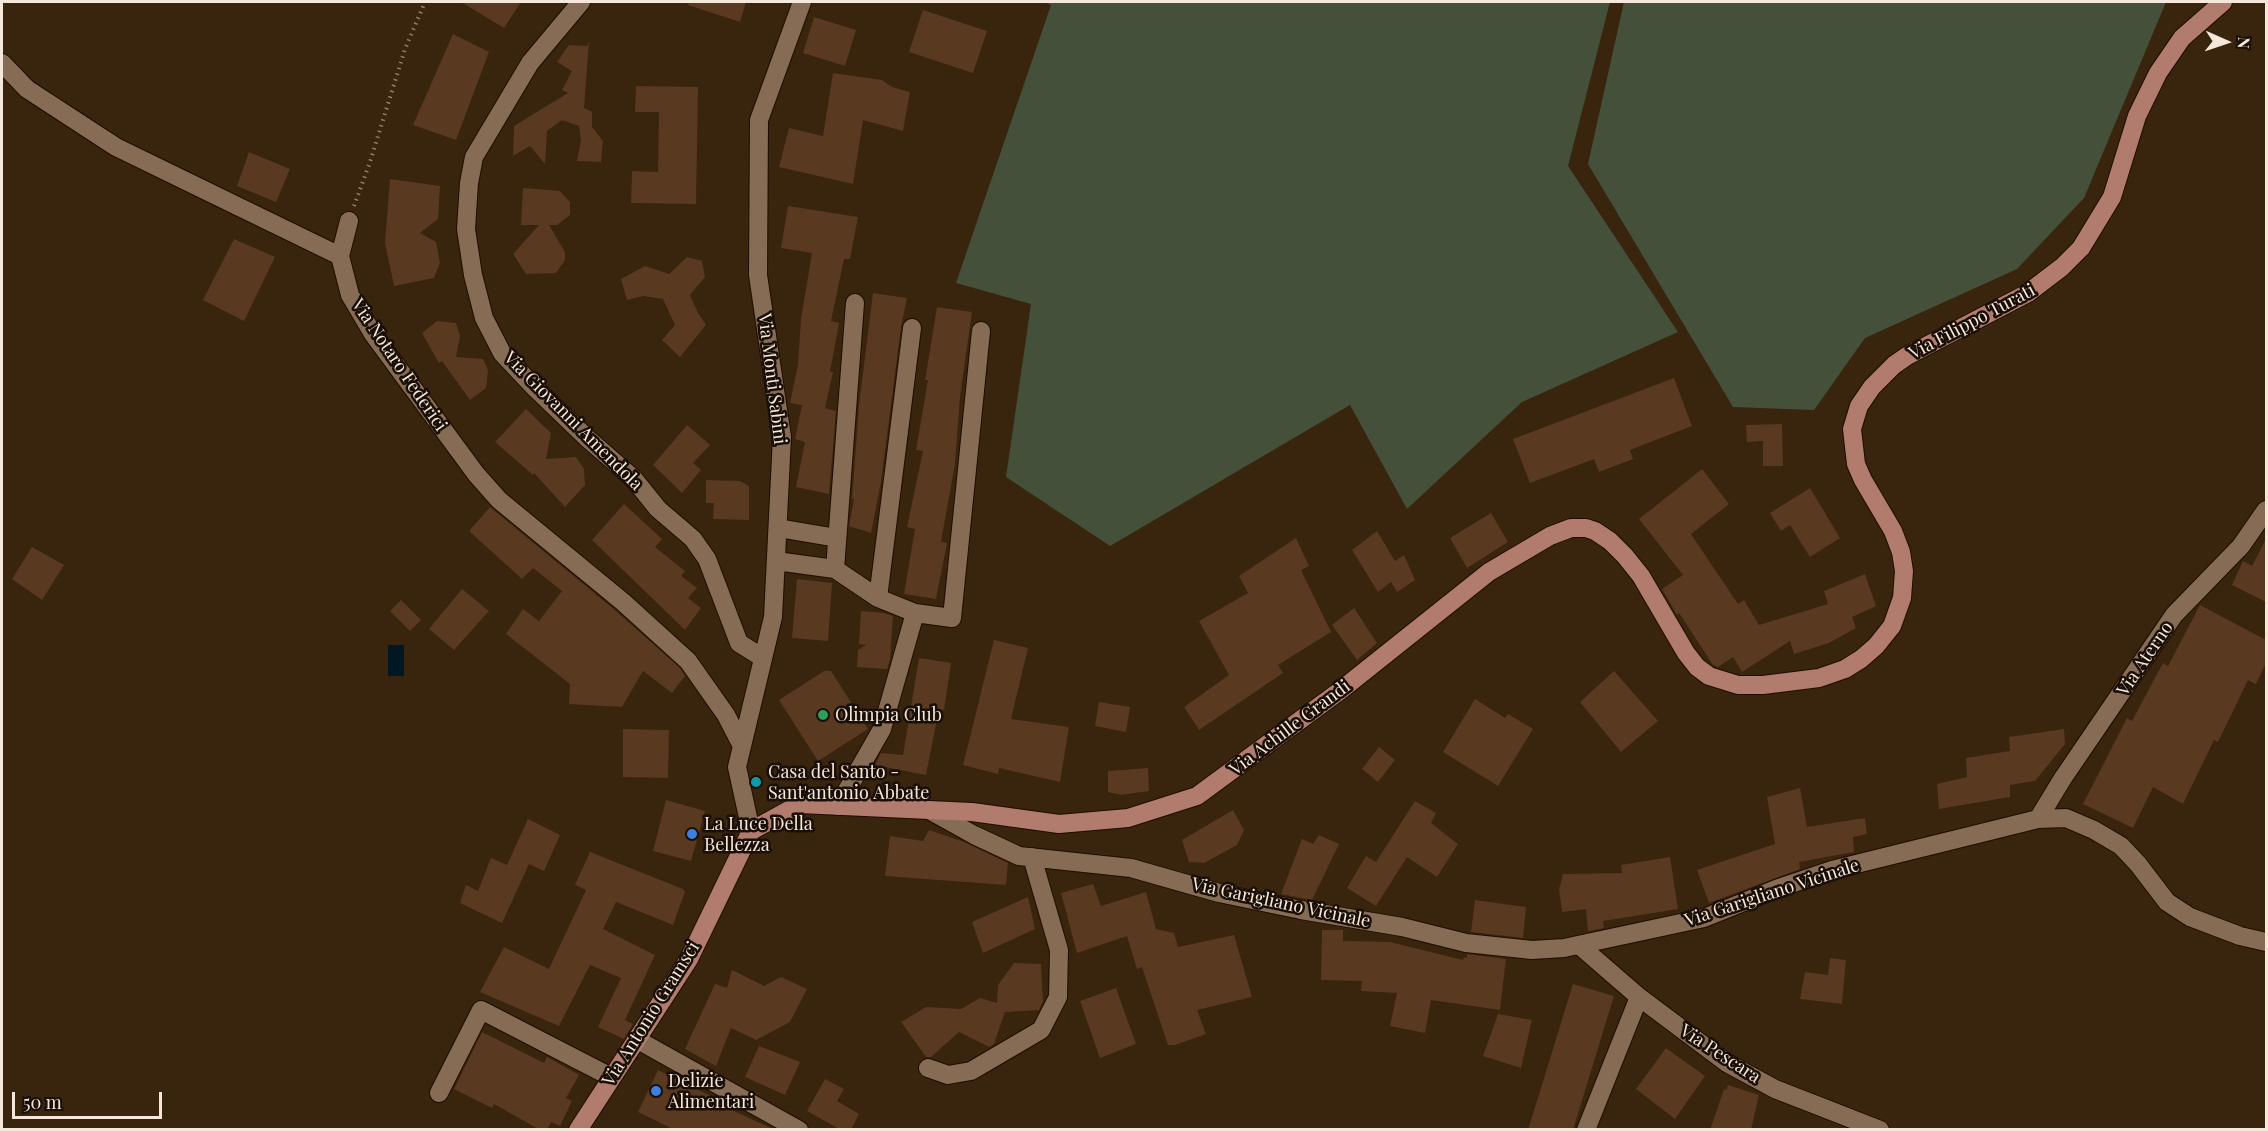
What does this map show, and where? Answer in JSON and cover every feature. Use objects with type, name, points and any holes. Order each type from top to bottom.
[{"type":"main road","name":"Via Filippo Turati","points":[[1723,682],[1754,685],[1819,678],[1845,669],[1862,659],[1886,635],[1892,626],[1902,597],[1903,562],[1893,531],[1856,464],[1852,429],[1859,406],[1872,387],[1900,360],[2028,293],[2051,276],[2081,248],[2112,197],[2137,116],[2158,73],[2187,33],[2223,2]]},
{"type":"main road","name":"Via Achille Grandi","points":[[751,831],[800,804],[972,812],[1059,824],[1128,818],[1197,796],[1341,690],[1488,572],[1550,536],[1571,528],[1586,528],[1595,531],[1610,541],[1625,556],[1641,576],[1691,660],[1702,671],[1723,682]]},
{"type":"main road","name":"Via Antonio Gramsci","points":[[578,1130],[689,959],[751,831]]},
{"type":"street","name":"Via Giovanni Amendola","points":[[581,2],[530,63],[474,157],[469,183],[466,229],[473,275],[484,318],[502,352],[510,361],[588,439],[633,478],[658,509],[693,539],[707,559],[739,643],[763,658]]},
{"type":"street","name":"Via Monti Sabini","points":[[751,831],[737,767],[773,617],[783,437],[758,275],[759,120],[802,2]]},
{"type":"street","points":[[2,63],[27,89],[116,147],[340,256],[349,221]]},
{"type":"street","name":"Via Notaro Federici","points":[[340,256],[350,295],[372,334],[477,474],[499,500],[623,602],[688,661],[726,715],[742,746]]},
{"type":"street","points":[[835,569],[855,303]]},
{"type":"street","points":[[878,598],[912,328]]},
{"type":"street","points":[[776,561],[835,569],[878,598],[915,613],[952,618],[981,331]]},
{"type":"street","name":"Via Aterno","points":[[2038,819],[2063,778],[2174,615],[2241,546],[2266,510]]},
{"type":"street","points":[[778,528],[837,538]]},
{"type":"street","points":[[838,806],[882,729],[915,613]]},
{"type":"street","name":"Via Garigliano Vicinale","points":[[929,810],[983,840],[1019,856],[1131,868],[1218,893],[1402,927],[1466,943],[1532,950],[1579,945],[1704,918],[1776,889],[1832,870],[2038,819],[2066,818],[2094,830],[2121,846],[2167,902],[2190,917],[2240,936],[2266,942]]},
{"type":"street","points":[[927,1068],[948,1075],[970,1071],[1041,1030],[1058,997],[1059,950],[1032,857]]},
{"type":"street","name":"Via Pescara","points":[[1579,945],[1639,997],[1713,1054],[1753,1078],[1794,1097],[1880,1130]]},
{"type":"street","points":[[1586,1130],[1639,997]]},
{"type":"street","points":[[439,1093],[481,1010],[611,1077]]},
{"type":"street","points":[[636,1039],[799,1130]]},
{"type":"path","points":[[349,221],[405,49],[425,2]]},
{"type":"green space","points":[[1045,2],[1610,2],[1568,166],[1678,332],[1522,402],[1407,509],[1350,405],[1110,546],[1006,477],[1031,304],[956,283],[1051,5]]},
{"type":"green space","points":[[1624,2],[2166,2],[2084,198],[2017,269],[1865,338],[1814,410],[1733,407],[1588,164]]},
{"type":"water","points":[[388,645],[404,645],[404,676],[388,676]]},
{"type":"building","points":[[461,2],[521,2],[504,28]]},
{"type":"building","points":[[689,2],[746,2],[740,22],[688,5]]},
{"type":"building","points":[[923,10],[987,31],[973,73],[909,52]]},
{"type":"building","points":[[814,17],[856,30],[845,66],[803,53]]},
{"type":"building","points":[[453,34],[489,52],[456,140],[413,125]]},
{"type":"building","points":[[589,42],[584,108],[592,112],[592,127],[603,141],[601,162],[577,161],[581,140],[579,126],[562,120],[547,131],[545,164],[530,146],[513,156],[514,126],[568,93],[562,90],[572,71],[557,62],[569,45],[587,46]]},
{"type":"building","points":[[833,73],[882,80],[892,87],[910,92],[903,131],[863,120],[853,184],[779,167],[789,128],[823,136]]},
{"type":"building","points":[[636,86],[698,87],[696,204],[631,203],[632,171],[658,172],[659,112],[635,112]]},
{"type":"building","points":[[249,152],[290,169],[276,202],[237,186]]},
{"type":"building","points":[[390,179],[440,186],[438,219],[420,233],[436,242],[440,263],[434,278],[394,286],[385,243]]},
{"type":"building","points":[[523,188],[560,191],[570,202],[570,215],[557,225],[549,225],[565,252],[565,260],[556,273],[526,274],[513,254],[539,225],[521,225]]},
{"type":"building","points":[[788,206],[858,217],[850,259],[844,259],[831,321],[839,323],[830,372],[833,372],[825,408],[836,411],[829,494],[796,487],[805,442],[795,439],[802,405],[790,403],[798,365],[801,319],[812,253],[781,248]]},
{"type":"building","points":[[234,239],[275,257],[244,321],[203,300]]},
{"type":"building","points":[[687,257],[702,261],[705,277],[690,295],[706,325],[680,357],[662,340],[675,325],[663,299],[643,296],[627,300],[621,279],[645,266],[669,274]]},
{"type":"building","points":[[873,293],[907,298],[901,327],[881,482],[871,533],[849,526],[854,499],[852,499],[859,405]]},
{"type":"building","points":[[937,307],[972,312],[960,397],[955,464],[941,542],[947,543],[936,599],[904,594],[915,529],[907,527],[923,451],[916,450]]},
{"type":"building","points":[[437,321],[456,323],[460,336],[456,357],[483,359],[488,370],[486,388],[470,400],[442,361],[439,363],[422,333]]},
{"type":"building","points":[[1674,378],[1692,426],[1630,450],[1633,459],[1599,472],[1594,459],[1530,483],[1513,439]]},
{"type":"building","points":[[526,409],[551,433],[546,459],[576,457],[584,469],[585,485],[565,507],[534,473],[533,475],[495,442]]},
{"type":"building","points":[[1782,424],[1783,466],[1763,466],[1763,441],[1747,442],[1746,425]]},
{"type":"building","points":[[687,425],[710,445],[693,463],[701,470],[682,493],[653,465]]},
{"type":"building","points":[[1702,469],[1729,504],[1691,534],[1738,604],[1744,600],[1759,625],[1828,604],[1824,591],[1865,574],[1876,606],[1852,617],[1856,628],[1829,643],[1794,654],[1790,641],[1742,672],[1733,657],[1718,667],[1713,665],[1679,613],[1677,615],[1662,589],[1683,575],[1639,519]]},
{"type":"building","points":[[706,480],[740,481],[749,486],[749,520],[713,519],[714,503],[706,503]]},
{"type":"building","points":[[1810,488],[1840,538],[1810,557],[1790,525],[1781,531],[1770,513]]},
{"type":"building","points":[[624,504],[662,539],[655,547],[685,571],[681,576],[697,588],[688,598],[701,608],[685,630],[592,540]]},
{"type":"building","points":[[490,507],[616,611],[680,668],[685,676],[672,693],[643,671],[622,707],[569,704],[570,684],[506,634],[523,609],[539,621],[562,591],[533,568],[522,579],[470,532]]},
{"type":"building","points":[[1491,513],[1508,542],[1467,568],[1450,538]]},
{"type":"building","points":[[1377,531],[1395,561],[1404,555],[1415,580],[1397,592],[1391,582],[1378,592],[1352,550]]},
{"type":"building","points":[[1296,538],[1309,566],[1301,570],[1331,632],[1278,665],[1283,673],[1199,730],[1184,707],[1229,675],[1199,621],[1248,593],[1239,576]]},
{"type":"building","points":[[2266,539],[2266,602],[2232,585],[2243,561],[2252,566]]},
{"type":"building","points":[[32,547],[64,565],[42,600],[12,579]]},
{"type":"building","points":[[797,579],[832,583],[828,641],[792,638]]},
{"type":"building","points":[[462,589],[489,611],[454,650],[429,629]]},
{"type":"building","points":[[401,600],[421,620],[410,631],[390,611]]},
{"type":"building","points":[[2200,605],[2266,640],[2266,663],[2256,684],[2248,680],[2218,742],[2214,740],[2183,804],[2153,787],[2133,828],[2083,804],[2127,718],[2132,721],[2163,663],[2168,666]]},
{"type":"building","points":[[1354,608],[1377,643],[1357,660],[1332,625]]},
{"type":"building","points":[[861,611],[893,616],[890,660],[887,669],[857,667],[858,650],[866,645],[859,644]]},
{"type":"building","points":[[994,640],[1028,648],[1011,719],[1069,727],[1060,782],[999,768],[998,774],[963,765]]},
{"type":"building","points":[[919,658],[951,663],[944,710],[939,709],[926,775],[875,765],[881,753],[903,755]]},
{"type":"building","name":"Olimpia Club","points":[[824,671],[831,671],[868,729],[818,761],[779,700]]},
{"type":"building","points":[[1614,671],[1658,721],[1621,752],[1580,702]]},
{"type":"building","points":[[1475,699],[1505,718],[1508,714],[1533,729],[1498,786],[1443,752]]},
{"type":"building","points":[[1099,702],[1130,707],[1126,732],[1095,726]]},
{"type":"building","points":[[623,729],[669,730],[668,778],[623,777]]},
{"type":"building","points":[[2064,729],[2065,744],[2035,781],[2010,785],[2010,797],[1939,809],[1937,784],[1967,777],[1966,758],[2010,751],[2009,737]]},
{"type":"building","points":[[1379,747],[1395,760],[1378,782],[1362,769]]},
{"type":"building","points":[[1148,768],[1149,791],[1121,795],[1108,792],[1108,771]]},
{"type":"building","points":[[1800,788],[1807,827],[1865,818],[1867,834],[1853,837],[1854,852],[1799,862],[1800,869],[1709,903],[1697,870],[1775,844],[1767,797]]},
{"type":"building","points":[[666,800],[705,811],[691,861],[653,851]]},
{"type":"building","points":[[1415,801],[1436,813],[1431,823],[1458,844],[1437,877],[1407,857],[1376,906],[1347,888],[1366,856],[1376,862]]},
{"type":"building","points":[[1233,810],[1244,830],[1237,845],[1204,863],[1189,862],[1182,840]]},
{"type":"building","points":[[528,819],[560,835],[544,871],[529,864],[502,923],[460,903],[466,885],[478,891],[491,858],[507,865]]},
{"type":"building","points":[[929,830],[964,842],[1008,863],[1006,885],[885,876],[890,836],[923,841]]},
{"type":"building","points":[[1319,835],[1339,844],[1312,900],[1281,894],[1302,839],[1313,844]]},
{"type":"building","points":[[590,852],[683,889],[685,892],[673,925],[616,902],[603,929],[655,955],[625,1020],[633,1024],[624,1039],[598,1027],[621,978],[590,965],[559,1026],[480,992],[504,947],[549,969],[586,890],[575,885]]},
{"type":"building","points":[[1670,857],[1678,909],[1603,921],[1604,928],[1588,931],[1586,909],[1562,912],[1559,889],[1563,874],[1622,873],[1621,865]]},
{"type":"building","points":[[1093,884],[1101,906],[1146,892],[1156,929],[1174,933],[1178,947],[1234,935],[1252,997],[1197,1010],[1206,1034],[1175,1045],[1168,1045],[1142,967],[1137,969],[1127,936],[1077,953],[1061,893]]},
{"type":"building","points":[[1028,897],[1035,929],[983,953],[972,922]]},
{"type":"building","points":[[1475,900],[1526,907],[1523,938],[1471,932]]},
{"type":"building","points":[[1322,930],[1343,930],[1343,941],[1390,942],[1463,960],[1464,957],[1467,958],[1467,954],[1506,959],[1500,1010],[1431,1000],[1425,1033],[1390,1026],[1397,993],[1361,991],[1362,981],[1321,980]]},
{"type":"building","points":[[1830,958],[1846,960],[1842,1004],[1800,999],[1805,972],[1828,975]]},
{"type":"building","points":[[1014,963],[1041,964],[1043,1001],[1039,1010],[1005,1012],[994,1044],[989,1047],[959,1032],[931,1057],[926,1057],[901,1022],[926,1007],[961,1009],[980,998],[997,1003],[998,985]]},
{"type":"building","points":[[732,970],[764,986],[781,977],[807,989],[790,1022],[756,1040],[731,1028],[716,1066],[685,1049],[715,984],[727,988]]},
{"type":"building","points":[[1573,984],[1614,996],[1573,1130],[1528,1130]]},
{"type":"building","points":[[1116,988],[1136,1044],[1100,1058],[1080,1001]]},
{"type":"building","points":[[1498,1014],[1532,1020],[1521,1068],[1483,1056]]},
{"type":"building","points":[[482,1032],[544,1063],[547,1057],[579,1075],[566,1098],[572,1101],[560,1126],[551,1122],[547,1130],[540,1130],[494,1104],[492,1108],[454,1089]]},
{"type":"building","points":[[759,1046],[800,1062],[785,1095],[745,1077]]},
{"type":"building","points":[[1666,1048],[1705,1076],[1675,1119],[1636,1089]]},
{"type":"building","points":[[658,1070],[721,1101],[719,1104],[775,1130],[675,1130],[638,1112]]},
{"type":"building","points":[[825,1079],[844,1089],[837,1101],[859,1114],[851,1130],[841,1130],[807,1111]]},
{"type":"building","points":[[1728,1085],[1759,1095],[1751,1130],[1710,1130],[1724,1089],[1726,1090]]},
{"type":"place","name":"Olimpia Club","points":[[823,715]]},
{"type":"place","name":"Casa del Santo - Sant'antonio Abbate","points":[[756,782]]},
{"type":"place","name":"La Luce Della Bellezza","points":[[692,834]]},
{"type":"place","name":"Delizie Alimentari","points":[[656,1091]]}]
